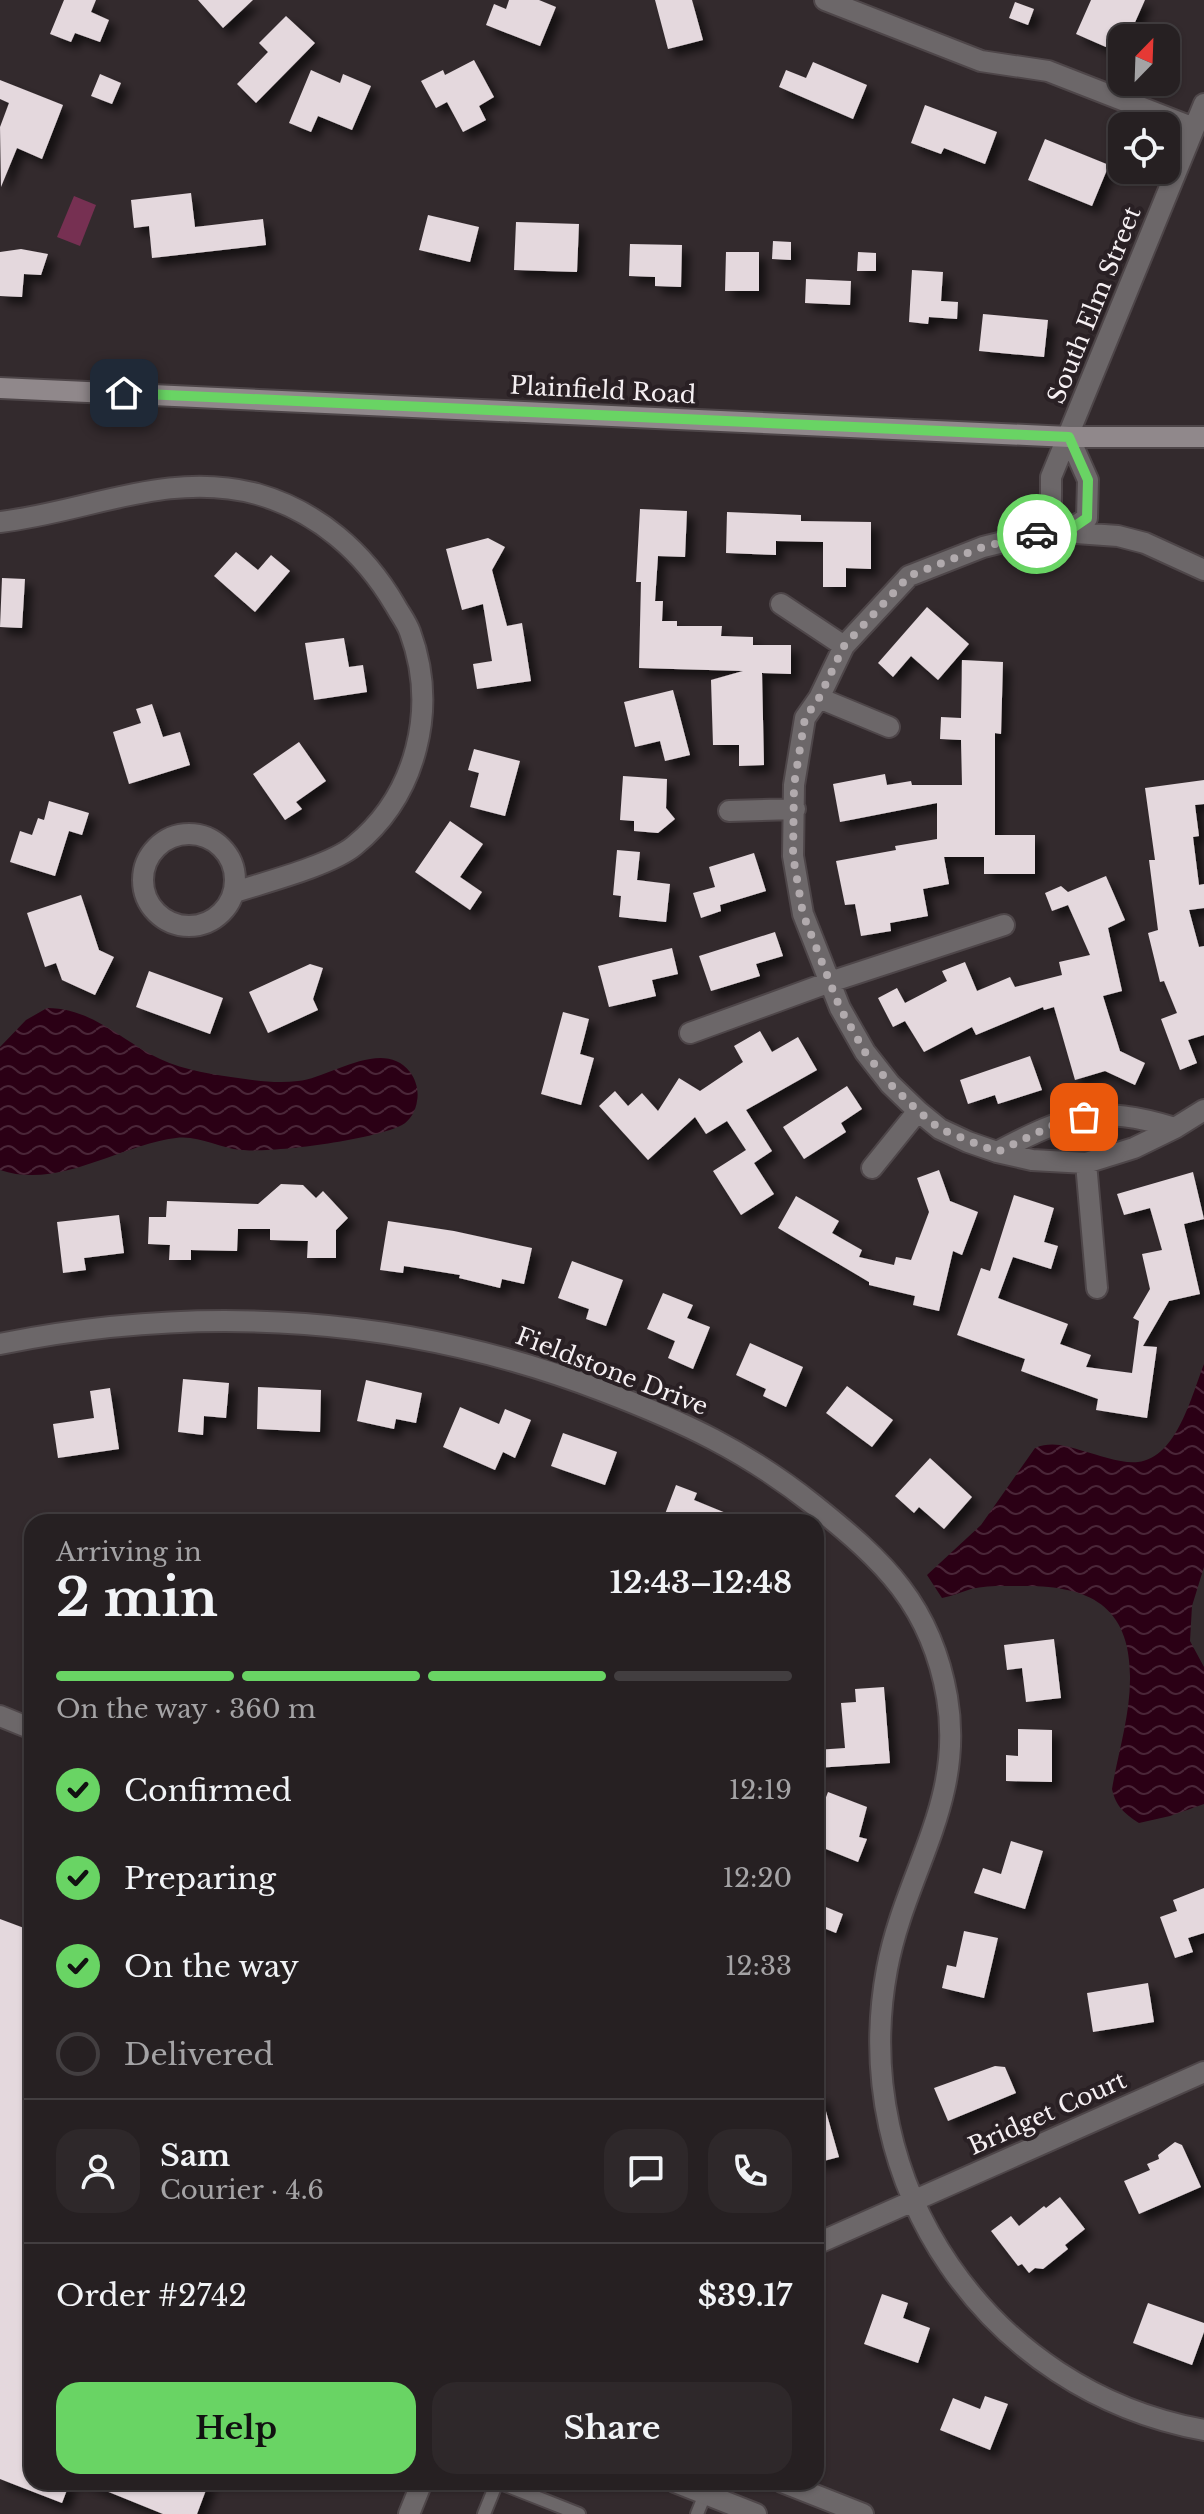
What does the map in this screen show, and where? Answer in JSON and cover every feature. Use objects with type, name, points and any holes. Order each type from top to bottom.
[{"type":"main road","name":"Plainfield Road","points":[[0,388],[1069,437],[1204,437]]},
{"type":"street","points":[[825,0],[981,61],[1048,71],[1194,128]]},
{"type":"street","name":"South Elm Street","points":[[1068,531],[1051,514],[1051,477],[1204,104]]},
{"type":"street","points":[[1068,531],[1087,518],[1088,480],[1069,437]]},
{"type":"street","points":[[0,522],[69,509],[106,498],[168,488],[219,487],[256,494],[302,513],[329,529],[353,549],[384,586],[410,631],[423,700],[418,746],[404,784],[379,822],[342,855],[235,892],[219,917],[192,928],[163,920],[145,897],[143,868],[159,844],[187,833],[215,841],[234,863],[235,892]]},
{"type":"street","points":[[1204,570],[1145,543],[1118,536],[1048,531],[983,547],[909,576],[844,646],[819,698],[805,718],[794,785],[793,856],[803,914],[840,1008],[865,1052],[890,1084],[940,1129],[997,1152],[1032,1160],[1086,1163],[1134,1148],[1204,1110]]},
{"type":"street","points":[[781,604],[844,646]]},
{"type":"street","points":[[819,698],[889,727]]},
{"type":"street","points":[[729,811],[795,809]]},
{"type":"street","points":[[690,1033],[830,982],[1004,925]]},
{"type":"street","points":[[872,1168],[918,1111]]},
{"type":"street","points":[[997,1152],[1066,1119],[1103,1114],[1139,1117],[1175,1128]]},
{"type":"street","points":[[1086,1163],[1097,1288]]},
{"type":"street","name":"Fieldstone Drive","points":[[0,1344],[122,1325],[229,1319],[335,1325],[408,1335],[486,1352],[626,1399],[729,1445],[785,1482],[863,1544],[898,1582],[935,1643],[951,1725],[950,1756],[942,1806],[895,1936],[882,2004],[880,2060],[885,2107],[911,2201],[941,2254],[983,2309],[1032,2355],[1068,2379],[1117,2405],[1204,2430]]},
{"type":"street","points":[[0,1716],[24,1726]]},
{"type":"street","name":"Bridget Court","points":[[911,2201],[1204,2072]]},
{"type":"street","points":[[824,2240],[911,2201]]},
{"type":"street","points":[[409,2514],[419,2490]]},
{"type":"street","points":[[712,2490],[756,2514]]},
{"type":"street","points":[[802,2490],[863,2514]]},
{"type":"lane","points":[[484,2514],[494,2490]]},
{"type":"lane","points":[[518,2490],[579,2514]]},
{"type":"lane","points":[[697,2514],[707,2490]]},
{"type":"shaded area","points":[[74,196],[96,205],[80,246],[57,237]]},
{"type":"water","points":[[47,1008],[62,1009],[89,1018],[169,1063],[231,1077],[272,1082],[298,1081],[356,1062],[386,1058],[399,1062],[410,1072],[418,1097],[410,1118],[402,1125],[369,1136],[256,1150],[176,1138],[154,1142],[67,1171],[22,1175],[0,1170],[0,1047],[26,1020]]},
{"type":"water","points":[[1204,1364],[1204,1567],[1192,1606],[1190,1641],[1204,1667],[1204,1804],[1139,1823],[1121,1809],[1112,1789],[1126,1721],[1130,1679],[1123,1633],[1113,1616],[1085,1595],[1045,1587],[983,1587],[942,1598],[927,1575],[981,1525],[1035,1448],[1059,1445],[1132,1462],[1152,1458],[1173,1437],[1181,1423]]},
{"type":"building","points":[[64,0],[96,0],[91,12],[109,20],[100,42],[75,33],[71,42],[50,34]]},
{"type":"building","points":[[198,0],[253,0],[223,28]]},
{"type":"building","points":[[509,0],[539,0],[556,7],[540,46],[486,25],[494,4],[506,9]]},
{"type":"building","points":[[655,0],[692,0],[703,40],[668,49]]},
{"type":"building","points":[[1091,0],[1145,0],[1134,24],[1108,24],[1108,48],[1076,34]]},
{"type":"building","points":[[1015,2],[1034,9],[1028,25],[1009,18]]},
{"type":"building","points":[[286,16],[315,43],[256,103],[237,84],[268,52],[259,43]]},
{"type":"building","points":[[474,60],[494,97],[479,106],[486,120],[463,132],[447,102],[436,108],[421,81],[443,70],[445,75]]},
{"type":"building","points":[[813,62],[867,85],[853,119],[779,87],[786,70],[806,78]]},
{"type":"building","points":[[311,70],[340,83],[343,74],[371,86],[352,130],[318,116],[311,132],[289,123]]},
{"type":"building","points":[[100,74],[121,83],[112,104],[91,96]]},
{"type":"building","points":[[0,80],[63,105],[42,159],[17,148],[1,187],[0,127],[9,103],[0,99]]},
{"type":"building","points":[[925,105],[997,132],[985,164],[944,148],[941,154],[911,143]]},
{"type":"building","points":[[1045,139],[1108,165],[1092,206],[1028,180]]},
{"type":"building","points":[[191,193],[195,227],[263,219],[266,245],[152,258],[149,226],[134,228],[131,200]]},
{"type":"building","points":[[428,215],[479,227],[470,262],[419,250]]},
{"type":"building","points":[[516,222],[579,224],[577,272],[514,270]]},
{"type":"building","points":[[773,241],[791,242],[791,260],[772,259]]},
{"type":"building","points":[[630,244],[682,245],[681,287],[655,286],[655,277],[629,276]]},
{"type":"building","points":[[21,249],[48,254],[41,275],[24,274],[22,297],[0,296],[0,252]]},
{"type":"building","points":[[726,252],[759,252],[759,291],[725,291]]},
{"type":"building","points":[[858,252],[876,253],[876,271],[857,271]]},
{"type":"building","points":[[912,270],[943,272],[941,301],[958,302],[957,319],[929,317],[928,324],[909,322]]},
{"type":"building","points":[[806,279],[851,281],[850,305],[805,303]]},
{"type":"building","points":[[983,314],[1048,320],[1044,357],[979,351]]},
{"type":"building","points":[[640,509],[687,511],[685,557],[658,556],[655,601],[663,601],[662,621],[677,621],[677,626],[722,626],[721,636],[753,637],[753,645],[791,645],[791,674],[762,673],[764,765],[739,766],[739,745],[713,745],[711,680],[743,671],[639,668],[641,582],[636,582]]},
{"type":"building","points":[[727,512],[801,515],[801,521],[871,522],[871,569],[846,568],[846,587],[823,587],[823,542],[776,541],[776,555],[726,553]]},
{"type":"building","points":[[488,538],[505,547],[492,570],[507,626],[522,623],[531,681],[477,689],[473,664],[492,661],[483,604],[462,610],[446,549]]},
{"type":"building","points":[[236,552],[258,570],[271,555],[290,571],[255,612],[214,576]]},
{"type":"building","points":[[2,578],[25,579],[22,628],[0,627]]},
{"type":"building","points":[[927,607],[969,644],[938,680],[911,656],[893,677],[878,663]]},
{"type":"building","points":[[344,638],[349,667],[363,665],[367,692],[314,700],[305,643]]},
{"type":"building","points":[[962,660],[1003,662],[1001,734],[995,733],[995,835],[1035,835],[1035,874],[984,874],[984,857],[944,857],[949,884],[923,889],[928,916],[890,923],[891,931],[861,936],[855,904],[845,905],[836,861],[937,839],[937,803],[840,822],[833,784],[885,774],[887,785],[911,781],[912,785],[962,785],[961,740],[940,739],[941,717],[961,718]]},
{"type":"building","points":[[673,690],[690,755],[665,761],[660,741],[635,747],[624,702]]},
{"type":"building","points":[[152,704],[163,737],[180,732],[190,765],[129,784],[113,732],[141,723],[136,709]]},
{"type":"building","points":[[299,742],[326,781],[296,802],[302,809],[285,820],[253,774]]},
{"type":"building","points":[[474,749],[520,761],[505,816],[470,807],[479,773],[468,770]]},
{"type":"building","points":[[623,776],[667,779],[666,808],[675,819],[658,833],[634,831],[634,821],[620,820]]},
{"type":"building","points":[[1204,780],[1204,804],[1195,805],[1199,836],[1193,837],[1199,885],[1204,884],[1204,908],[1189,910],[1199,947],[1204,946],[1204,1035],[1188,1040],[1197,1063],[1180,1070],[1161,1019],[1177,1013],[1164,981],[1160,982],[1148,933],[1158,930],[1149,860],[1155,860],[1145,788]]},
{"type":"building","points":[[49,801],[89,813],[82,835],[69,831],[55,876],[10,862],[20,831],[32,835],[38,818],[44,820]]},
{"type":"building","points":[[450,821],[483,844],[460,877],[482,892],[470,910],[415,872]]},
{"type":"building","points":[[617,850],[640,852],[637,880],[670,884],[666,922],[619,917],[621,896],[613,895]]},
{"type":"building","points":[[754,853],[766,891],[720,905],[721,911],[701,918],[693,893],[715,887],[709,867]]},
{"type":"building","points":[[1106,876],[1125,920],[1108,928],[1122,991],[1103,996],[1120,1051],[1145,1063],[1135,1085],[1105,1071],[1075,1080],[1054,1007],[1044,1010],[1043,1007],[976,1035],[972,1027],[924,1052],[905,1021],[893,1027],[878,998],[897,988],[905,1003],[947,981],[942,971],[965,962],[977,991],[1010,977],[1015,987],[1062,975],[1059,962],[1090,955],[1068,905],[1052,911],[1045,893],[1061,886],[1068,892]]},
{"type":"building","points":[[81,895],[99,950],[114,957],[95,995],[62,980],[56,963],[45,967],[27,913]]},
{"type":"building","points":[[775,932],[783,956],[756,964],[760,976],[711,991],[699,956]]},
{"type":"building","points":[[672,948],[678,974],[652,980],[656,996],[609,1007],[598,966]]},
{"type":"building","points":[[310,964],[323,968],[313,999],[318,1010],[268,1033],[249,992]]},
{"type":"building","points":[[149,971],[223,998],[210,1034],[136,1007]]},
{"type":"building","points":[[563,1012],[589,1019],[580,1054],[594,1058],[581,1105],[541,1094]]},
{"type":"building","points":[[760,1031],[772,1052],[798,1037],[817,1070],[746,1110],[772,1151],[754,1163],[774,1194],[741,1215],[713,1171],[746,1150],[727,1121],[706,1134],[695,1117],[648,1160],[599,1106],[615,1091],[628,1106],[642,1093],[658,1111],[679,1078],[700,1091],[743,1062],[734,1046]]},
{"type":"building","points":[[1030,1056],[1042,1090],[998,1104],[995,1095],[968,1104],[960,1080]]},
{"type":"building","points":[[847,1086],[862,1109],[841,1123],[846,1132],[804,1159],[783,1127]]},
{"type":"building","points":[[939,1170],[950,1201],[978,1212],[962,1255],[953,1251],[939,1311],[913,1305],[915,1296],[869,1285],[869,1282],[778,1228],[796,1196],[839,1221],[832,1233],[862,1250],[859,1257],[894,1265],[896,1257],[911,1260],[929,1212],[917,1178]]},
{"type":"building","points":[[1193,1172],[1204,1219],[1184,1224],[1200,1294],[1169,1301],[1143,1346],[1157,1347],[1147,1418],[1096,1410],[1098,1399],[1021,1371],[1025,1359],[957,1335],[981,1268],[990,1271],[1014,1195],[1054,1208],[1044,1242],[1058,1246],[1051,1269],[1013,1257],[998,1298],[1068,1324],[1060,1344],[1091,1355],[1086,1367],[1132,1373],[1139,1321],[1133,1318],[1150,1289],[1142,1254],[1162,1250],[1150,1208],[1124,1215],[1117,1194]]},
{"type":"building","points":[[281,1184],[303,1185],[316,1198],[323,1191],[348,1218],[336,1230],[336,1258],[307,1258],[308,1241],[270,1240],[270,1229],[238,1229],[237,1251],[191,1250],[191,1260],[169,1260],[170,1245],[148,1244],[149,1217],[166,1217],[167,1201],[258,1204]]},
{"type":"building","points":[[119,1215],[124,1253],[84,1258],[86,1270],[63,1273],[57,1222]]},
{"type":"building","points":[[388,1221],[532,1248],[524,1284],[502,1279],[500,1288],[459,1278],[460,1275],[404,1266],[403,1273],[380,1270]]},
{"type":"building","points":[[572,1261],[623,1280],[606,1326],[586,1319],[589,1309],[558,1298]]},
{"type":"building","points":[[663,1293],[693,1305],[687,1318],[710,1327],[693,1369],[668,1358],[675,1341],[647,1329]]},
{"type":"building","points":[[750,1343],[803,1367],[786,1407],[763,1396],[766,1389],[736,1375]]},
{"type":"building","points":[[183,1379],[229,1383],[226,1418],[204,1416],[203,1435],[178,1432]]},
{"type":"building","points":[[366,1380],[422,1393],[416,1423],[396,1419],[394,1429],[357,1421]]},
{"type":"building","points":[[847,1386],[893,1420],[872,1447],[826,1413]]},
{"type":"building","points":[[258,1387],[321,1390],[320,1432],[257,1429]]},
{"type":"building","points":[[110,1388],[119,1449],[58,1458],[53,1424],[94,1418],[90,1391]]},
{"type":"building","points":[[460,1407],[499,1424],[505,1409],[531,1420],[515,1458],[503,1452],[495,1470],[443,1447]]},
{"type":"building","points":[[563,1433],[617,1452],[605,1485],[551,1466]]},
{"type":"building","points":[[930,1458],[972,1497],[944,1529],[919,1507],[914,1513],[895,1496]]},
{"type":"building","points":[[676,1485],[697,1493],[694,1500],[728,1514],[665,1514]]},
{"type":"building","points":[[1054,1639],[1061,1698],[1026,1702],[1022,1668],[1007,1670],[1004,1645]]},
{"type":"building","points":[[884,1687],[890,1763],[824,1767],[824,1749],[845,1748],[841,1703],[856,1702],[855,1689]]},
{"type":"building","points":[[1018,1729],[1052,1730],[1052,1782],[1006,1781],[1006,1755],[1018,1756]]},
{"type":"building","points":[[828,1792],[867,1807],[859,1837],[867,1839],[858,1862],[824,1848],[824,1802]]},
{"type":"building","points":[[1011,1841],[1043,1851],[1025,1909],[974,1893],[983,1868],[1001,1874]]},
{"type":"building","points":[[1204,1888],[1204,1933],[1188,1938],[1193,1952],[1175,1958],[1160,1917],[1177,1911],[1173,1900]]},
{"type":"building","points":[[824,1906],[843,1914],[836,1933],[824,1928]]},
{"type":"building","points":[[0,1919],[24,1928],[24,2488],[0,2479]]},
{"type":"building","points":[[964,1931],[998,1938],[984,1998],[942,1988],[947,1965],[956,1967]]},
{"type":"building","points":[[1148,1983],[1154,2022],[1093,2032],[1087,1993]]},
{"type":"building","points":[[995,2066],[1005,2067],[1016,2093],[948,2121],[934,2088]]},
{"type":"building","points":[[824,2104],[839,2157],[824,2161]]},
{"type":"building","points":[[1175,2142],[1182,2145],[1201,2187],[1139,2214],[1124,2181],[1150,2170],[1147,2164],[1159,2159],[1158,2155]]},
{"type":"building","points":[[1060,2197],[1085,2229],[1065,2245],[1068,2249],[1043,2269],[1035,2268],[1029,2273],[1022,2264],[1018,2266],[991,2231],[1011,2216],[1019,2226]]},
{"type":"building","points":[[882,2294],[908,2303],[903,2318],[930,2328],[918,2363],[864,2344]]},
{"type":"building","points":[[1148,2303],[1204,2323],[1204,2332],[1192,2365],[1133,2343]]},
{"type":"building","points":[[985,2396],[1008,2404],[990,2450],[940,2430],[953,2398],[980,2409]]},
{"type":"building","points":[[28,2490],[67,2490],[62,2503]]},
{"type":"building","points":[[104,2490],[206,2490],[197,2514],[163,2514]]},
{"type":"way so far","points":[[1037,534],[983,547],[909,576],[844,646],[819,698],[805,718],[794,785],[793,856],[803,914],[840,1008],[865,1052],[890,1084],[918,1111],[940,1129],[997,1152],[1066,1119],[1084,1117]]},
{"type":"route","points":[[124,393],[1069,437],[1088,480],[1087,518],[1068,531],[1037,534]]}]
